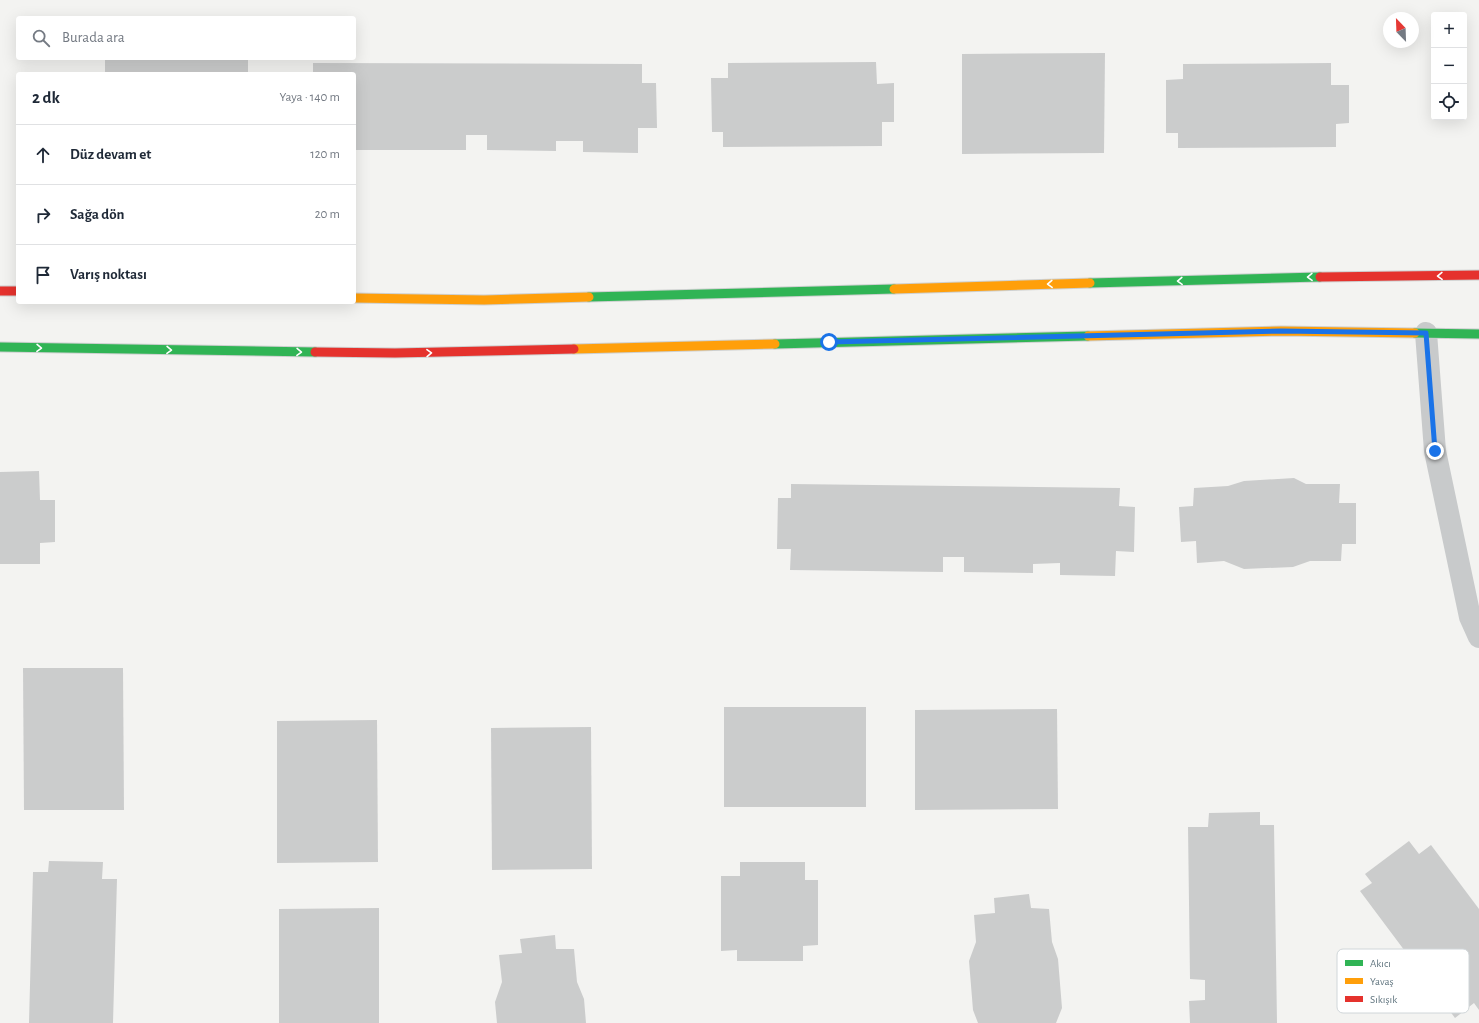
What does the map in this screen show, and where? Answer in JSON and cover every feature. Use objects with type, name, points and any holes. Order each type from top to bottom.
[{"type":"street","points":[[356,298],[484,300],[1312,277],[1479,275]]},
{"type":"street","points":[[0,291],[16,291]]},
{"type":"street","points":[[0,347],[395,353],[1281,331],[1479,334]]},
{"type":"street","points":[[1426,333],[1435,451],[1470,617],[1479,637]]},
{"type":"building","points":[[1105,53],[1104,153],[962,154],[962,54]]},
{"type":"building","points":[[105,60],[248,60],[248,72],[105,72]]},
{"type":"building","points":[[876,62],[877,84],[894,83],[894,122],[882,122],[882,146],[723,147],[723,132],[712,132],[711,78],[728,78],[728,63]]},
{"type":"building","points":[[313,63],[642,64],[642,83],[656,83],[657,128],[638,128],[638,153],[583,152],[583,141],[556,141],[556,151],[487,150],[487,135],[466,135],[466,150],[356,150],[356,72],[313,72]]},
{"type":"building","points":[[1331,63],[1331,85],[1349,85],[1349,123],[1336,124],[1336,147],[1178,148],[1178,133],[1166,133],[1166,80],[1183,79],[1183,64]]},
{"type":"building","points":[[39,471],[40,500],[55,500],[55,542],[40,543],[40,564],[0,564],[0,472]]},
{"type":"building","points":[[1294,478],[1306,484],[1340,484],[1339,503],[1356,503],[1356,544],[1342,544],[1341,561],[1310,561],[1293,567],[1244,569],[1224,561],[1197,563],[1196,541],[1181,542],[1179,507],[1193,506],[1194,488],[1228,486],[1244,481]]},
{"type":"building","points":[[791,484],[1120,488],[1119,506],[1135,507],[1134,552],[1116,551],[1115,576],[1060,575],[1060,563],[1033,564],[1033,573],[964,572],[964,557],[943,557],[943,572],[790,570],[791,549],[777,549],[778,498],[791,498]]},
{"type":"building","points":[[23,668],[123,668],[124,810],[24,810]]},
{"type":"building","points":[[724,707],[866,707],[866,807],[724,807]]},
{"type":"building","points":[[1057,709],[1058,809],[915,810],[915,710]]},
{"type":"building","points":[[377,720],[378,862],[277,863],[277,721]]},
{"type":"building","points":[[591,727],[592,869],[492,870],[491,728]]},
{"type":"building","points":[[1260,812],[1260,825],[1274,825],[1277,1023],[1190,1023],[1189,1001],[1205,1000],[1205,980],[1190,979],[1188,827],[1208,827],[1209,813]]},
{"type":"building","points":[[1409,841],[1419,854],[1431,845],[1479,909],[1479,1010],[1474,1003],[1469,1007],[1469,949],[1403,949],[1360,891],[1372,883],[1365,874]]},
{"type":"building","points":[[49,861],[103,862],[102,879],[117,879],[113,1023],[29,1023],[33,872],[48,872]]},
{"type":"building","points":[[740,862],[805,862],[805,880],[818,880],[818,945],[803,946],[803,961],[737,961],[737,950],[721,951],[721,876],[740,876]]},
{"type":"building","points":[[1029,894],[1031,908],[1049,909],[1052,942],[1058,959],[1062,1008],[1056,1023],[978,1023],[973,1010],[969,961],[976,942],[974,915],[995,913],[994,898]]},
{"type":"building","points":[[379,908],[379,1023],[279,1023],[279,909]]},
{"type":"building","points":[[555,935],[556,949],[574,949],[577,982],[584,999],[586,1023],[497,1023],[495,1002],[502,982],[499,955],[522,953],[520,939]]},
{"type":"building","points":[[1451,1013],[1461,1013],[1455,1018]]},
{"type":"traffic: fast","points":[[1090,283],[1320,277]]},
{"type":"traffic: fast","points":[[589,297],[894,289]]},
{"type":"traffic: fast","points":[[1415,333],[1479,334]]},
{"type":"traffic: fast","points":[[775,344],[1088,336]]},
{"type":"traffic: fast","points":[[0,347],[315,352]]},
{"type":"traffic: slow","points":[[894,289],[1090,283]]},
{"type":"traffic: slow","points":[[356,298],[484,300],[589,297]]},
{"type":"traffic: slow","points":[[1088,336],[1281,331],[1415,333]]},
{"type":"traffic: slow","points":[[574,349],[775,344]]},
{"type":"traffic: jam","points":[[1320,277],[1479,275]]},
{"type":"traffic: jam","points":[[0,291],[16,291]]},
{"type":"traffic: jam","points":[[315,352],[395,353],[574,349]]},
{"type":"route","points":[[829,342],[1281,331],[1426,333],[1435,451]]}]
